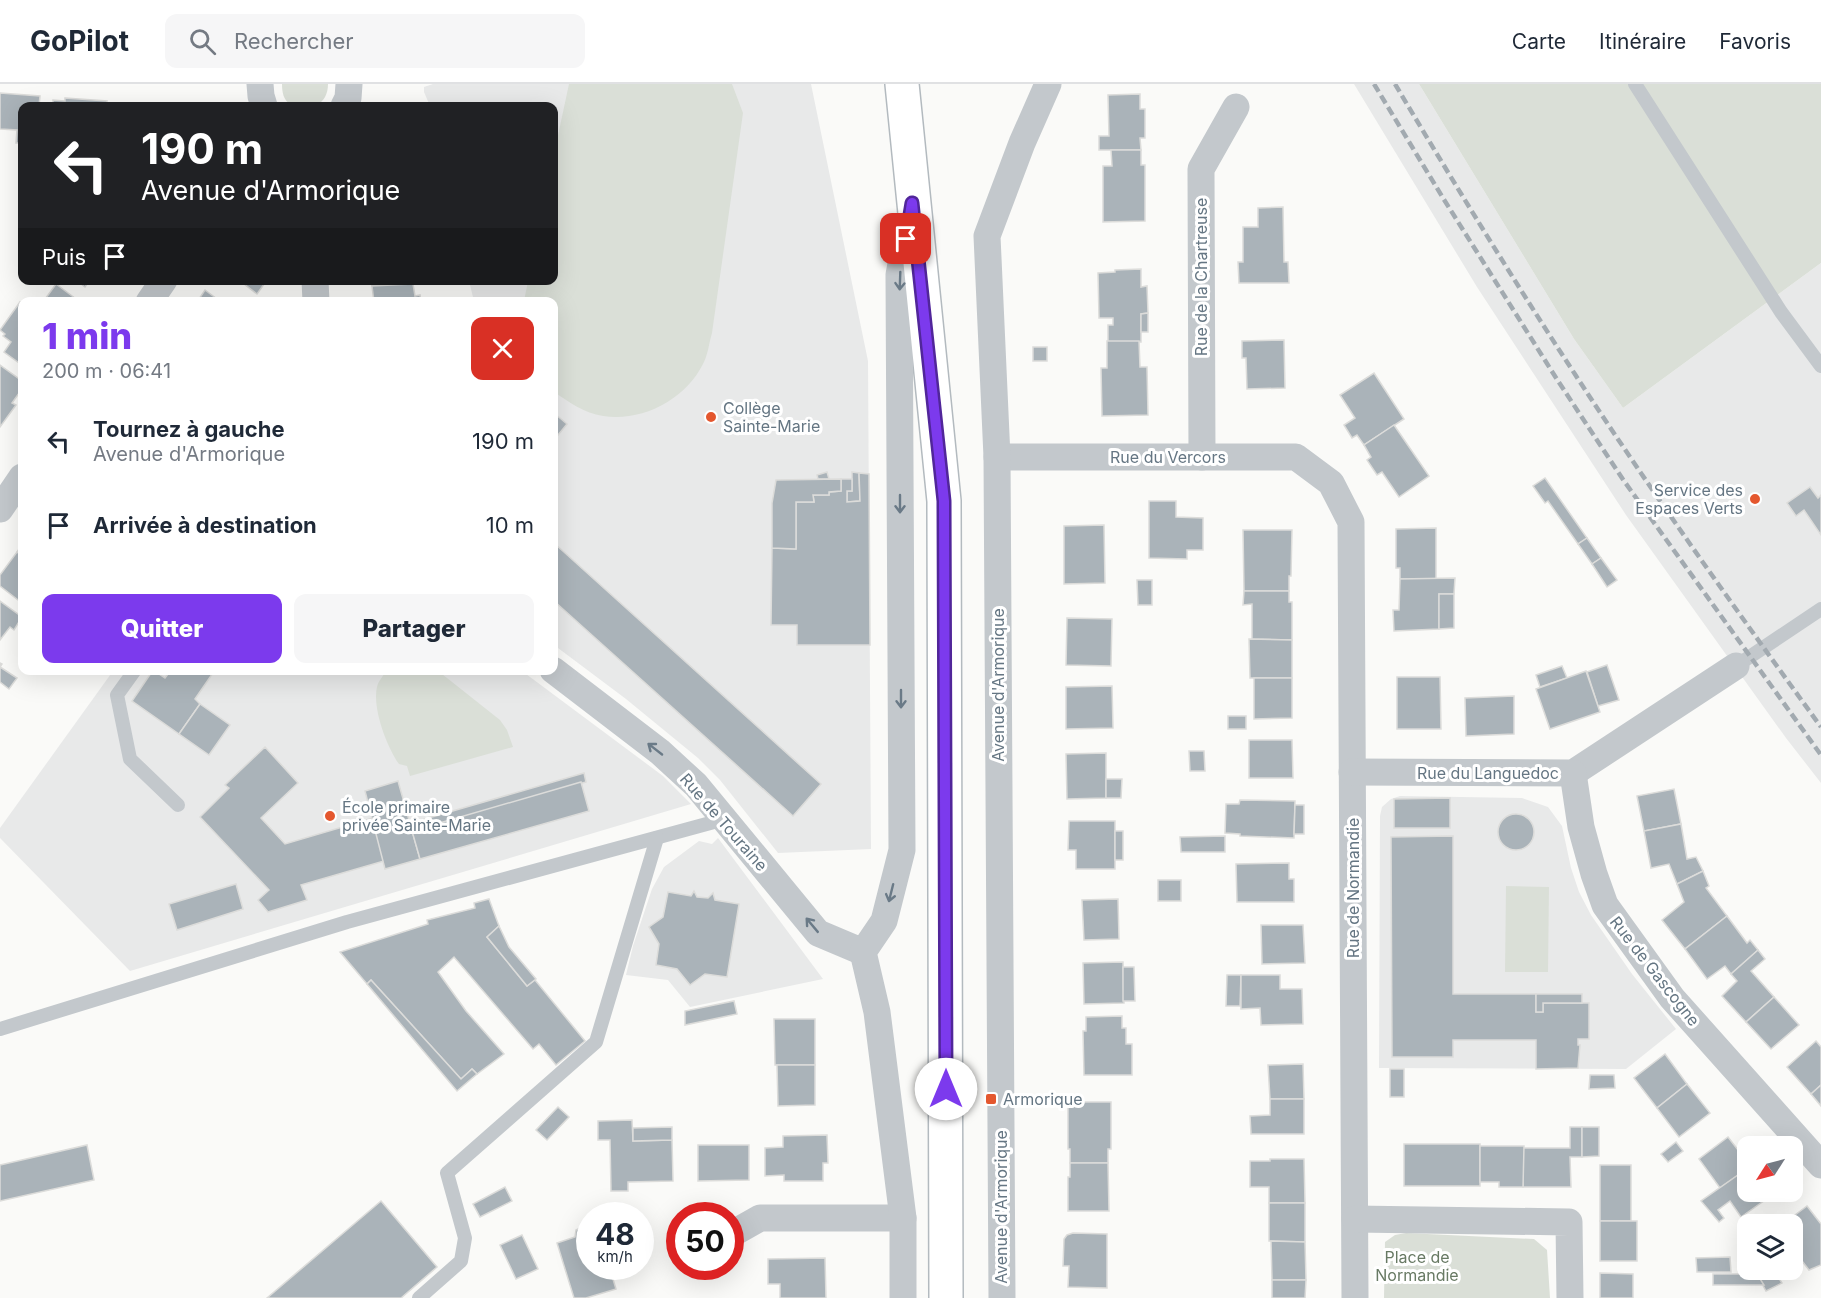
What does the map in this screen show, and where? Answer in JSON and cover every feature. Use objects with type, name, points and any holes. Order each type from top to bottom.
[{"type":"main road","points":[[902,84],[912,203],[944,501],[946,1298]]},
{"type":"street","points":[[261,84],[263,102]]},
{"type":"street","points":[[346,102],[349,84]]},
{"type":"street","name":"Avenue d'Armorique","points":[[1002,1298],[996,457],[987,236],[1022,143],[1048,84]]},
{"type":"street","name":"Rue de la Chartreuse","points":[[1202,457],[1201,169],[1236,107]]},
{"type":"street","points":[[903,1298],[903,1218],[877,1012],[863,952],[884,921],[902,850],[899,275],[912,203]]},
{"type":"street","name":"Rue du Vercors","points":[[996,457],[1296,457],[1331,483]]},
{"type":"street","points":[[0,509],[18,483]]},
{"type":"street","name":"Rue de Normandie","points":[[1331,483],[1352,522],[1355,1298]]},
{"type":"street","name":"Rue du Languedoc","points":[[1352,772],[1574,773],[1736,666]]},
{"type":"street","name":"Rue de Touraine","points":[[558,674],[660,752],[696,785],[818,933],[863,952]]},
{"type":"street","name":"Rue de Gascogne","points":[[1574,773],[1581,827],[1605,905],[1672,998],[1821,1165]]},
{"type":"street","points":[[744,1228],[760,1218],[903,1218]]},
{"type":"street","points":[[1355,1219],[1569,1222],[1570,1298]]},
{"type":"lane","points":[[1635,84],[1781,312],[1821,366]]},
{"type":"lane","points":[[1736,666],[1821,609]]},
{"type":"lane","points":[[131,675],[117,695],[130,759],[178,805]]},
{"type":"lane","points":[[0,1029],[347,922],[725,819]]},
{"type":"lane","points":[[419,1298],[461,1261],[465,1238],[447,1173],[596,1042],[657,838]]},
{"type":"shaded area","name":"Collège Sainte-Marie","points":[[433,84],[811,84],[868,361],[871,849],[778,853],[720,780],[698,758],[626,699],[558,648],[558,297],[473,297],[470,285],[558,285],[558,102],[428,102],[424,87]]},
{"type":"shaded area","points":[[1354,84],[1419,84],[1574,339],[1623,408],[1821,263],[1821,783],[1786,738],[1626,515],[1477,287]]},
{"type":"shaded area","name":"École primaire privée Sainte-Marie","points":[[110,675],[527,675],[663,776],[691,804],[130,971],[0,838],[0,828]]},
{"type":"shaded area","points":[[1400,796],[1522,798],[1548,807],[1562,826],[1571,868],[1579,892],[1591,915],[1632,974],[1676,1029],[1626,1069],[1379,1068],[1380,816],[1382,807],[1391,799]]},
{"type":"shaded area","points":[[718,838],[823,979],[690,1007],[668,980],[626,975],[652,889],[664,867],[699,841],[712,844]]},
{"type":"green space","points":[[282,84],[328,84],[326,94],[321,102],[288,102]]},
{"type":"green space","points":[[569,84],[732,84],[743,113],[712,333],[706,357],[695,377],[685,388],[674,398],[647,412],[618,417],[596,415],[577,407],[558,395],[558,297],[525,297],[527,285],[558,285],[558,135]]},
{"type":"green space","points":[[1419,84],[1821,84],[1821,263],[1623,408],[1574,339]]},
{"type":"green space","points":[[383,675],[443,675],[500,720],[507,730],[513,747],[410,776],[407,766],[399,764],[385,738],[377,706],[379,681]]},
{"type":"green space","points":[[1506,886],[1549,887],[1548,972],[1505,972]]},
{"type":"green space","name":"Place de Normandie","points":[[1406,1233],[1534,1239],[1547,1250],[1550,1298],[1384,1298],[1385,1242],[1395,1235]]},
{"type":"building","points":[[0,93],[40,96],[39,102],[18,102],[18,143],[16,143],[17,130],[0,129]]},
{"type":"building","points":[[1140,94],[1140,109],[1145,109],[1145,138],[1140,138],[1141,150],[1099,150],[1099,136],[1109,136],[1108,95]]},
{"type":"building","points":[[65,98],[107,101],[53,102],[53,100],[65,101]]},
{"type":"building","points":[[1111,150],[1141,150],[1141,165],[1145,165],[1145,221],[1103,222],[1103,166],[1112,166]]},
{"type":"building","points":[[1283,207],[1284,262],[1288,262],[1289,283],[1239,283],[1238,262],[1243,262],[1243,227],[1258,227],[1258,208]]},
{"type":"building","points":[[1141,269],[1141,287],[1147,286],[1148,313],[1141,314],[1141,342],[1108,342],[1108,325],[1113,325],[1113,318],[1099,318],[1098,273]]},
{"type":"building","points":[[57,285],[73,297],[47,297]]},
{"type":"building","points":[[245,285],[263,285],[257,294]]},
{"type":"building","points":[[413,285],[415,296],[420,295],[420,297],[373,297],[372,286]]},
{"type":"building","points":[[205,290],[214,297],[200,297]]},
{"type":"building","points":[[18,305],[18,362],[4,352],[11,342],[3,336],[5,334],[0,330]]},
{"type":"building","points":[[1148,313],[1148,332],[1141,332],[1141,314]]},
{"type":"building","points":[[1284,340],[1285,388],[1247,389],[1246,358],[1242,358],[1242,341]]},
{"type":"building","points":[[1107,341],[1139,341],[1140,367],[1147,367],[1148,415],[1102,416],[1101,368],[1107,368]]},
{"type":"building","points":[[1033,347],[1047,347],[1047,361],[1033,361]]},
{"type":"building","points":[[0,365],[18,378],[18,395],[12,403],[16,405],[0,427]]},
{"type":"building","points":[[1374,373],[1404,419],[1364,445],[1357,435],[1352,438],[1344,425],[1355,418],[1340,395]]},
{"type":"building","points":[[558,416],[567,424],[558,435]]},
{"type":"building","points":[[1394,425],[1429,476],[1399,497],[1382,472],[1377,475],[1367,460],[1371,457],[1364,445]]},
{"type":"building","points":[[827,472],[829,479],[818,479],[817,475]]},
{"type":"building","points":[[852,472],[859,473],[860,501],[847,502],[847,491],[852,491]]},
{"type":"building","points":[[859,473],[869,474],[870,645],[797,645],[797,625],[771,625],[772,548],[796,549],[796,502],[814,502],[813,495],[829,495],[829,492],[841,491],[841,479],[852,479],[852,491],[847,491],[847,502],[860,501]]},
{"type":"building","points":[[1545,478],[1587,538],[1578,544],[1548,501],[1545,503],[1533,486]]},
{"type":"building","points":[[841,479],[841,491],[829,492],[829,495],[813,495],[814,502],[796,502],[796,549],[772,548],[772,503],[776,480]]},
{"type":"building","points":[[1810,487],[1818,498],[1821,495],[1821,535],[1804,510],[1796,516],[1787,503]]},
{"type":"building","points":[[1149,501],[1176,501],[1176,517],[1203,518],[1203,550],[1187,550],[1187,559],[1149,558]]},
{"type":"building","points":[[1104,525],[1105,583],[1064,584],[1064,526]]},
{"type":"building","points":[[1436,528],[1436,579],[1400,579],[1400,568],[1396,568],[1396,529]]},
{"type":"building","points":[[1243,530],[1292,530],[1289,591],[1244,591]]},
{"type":"building","points":[[1587,538],[1601,558],[1592,564],[1578,544]]},
{"type":"building","points":[[558,547],[821,784],[793,816],[558,605]]},
{"type":"building","points":[[17,552],[18,600],[0,586],[0,575]]},
{"type":"building","points":[[1601,558],[1617,580],[1607,587],[1592,564]]},
{"type":"building","points":[[1455,578],[1454,594],[1439,594],[1439,629],[1394,631],[1393,610],[1399,610],[1400,579]]},
{"type":"building","points":[[1137,580],[1152,580],[1152,605],[1138,605]]},
{"type":"building","points":[[1244,591],[1289,591],[1289,602],[1292,602],[1292,640],[1252,639],[1252,604],[1243,605]]},
{"type":"building","points":[[1439,594],[1454,594],[1454,628],[1439,629]]},
{"type":"building","points":[[0,601],[18,614],[18,624],[14,630],[10,627],[0,640]]},
{"type":"building","points":[[1067,618],[1112,619],[1111,666],[1066,665]]},
{"type":"building","points":[[1249,639],[1292,640],[1292,678],[1250,678]]},
{"type":"building","points":[[1607,665],[1619,700],[1598,706],[1587,672]]},
{"type":"building","points":[[1562,666],[1567,678],[1540,687],[1536,675]]},
{"type":"building","points":[[0,667],[17,678],[9,689],[0,682]]},
{"type":"building","points":[[1586,671],[1600,712],[1550,729],[1536,689]]},
{"type":"building","points":[[150,675],[160,675],[165,678],[167,675],[212,675],[195,699],[200,704],[179,734],[132,701]]},
{"type":"building","points":[[1397,677],[1440,677],[1441,729],[1397,729]]},
{"type":"building","points":[[1254,678],[1292,678],[1292,718],[1254,719]]},
{"type":"building","points":[[1112,686],[1113,728],[1066,729],[1066,687]]},
{"type":"building","points":[[1514,696],[1514,734],[1466,736],[1465,698]]},
{"type":"building","points":[[200,704],[230,725],[209,755],[179,734]]},
{"type":"building","points":[[1228,716],[1246,716],[1246,729],[1228,729]]},
{"type":"building","points":[[1249,740],[1292,740],[1293,778],[1249,778]]},
{"type":"building","points":[[265,747],[298,783],[261,818],[285,844],[373,818],[384,861],[301,885],[307,900],[268,912],[258,900],[269,890],[200,817],[229,788],[225,785]]},
{"type":"building","points":[[1189,751],[1204,751],[1205,771],[1190,771]]},
{"type":"building","points":[[1106,753],[1106,798],[1067,799],[1066,754]]},
{"type":"building","points":[[584,773],[586,782],[413,831],[411,823]]},
{"type":"building","points":[[1106,779],[1122,779],[1121,798],[1106,798]]},
{"type":"building","points":[[398,781],[420,859],[385,869],[365,791]]},
{"type":"building","points":[[581,782],[589,811],[420,859],[412,831]]},
{"type":"building","points":[[1674,789],[1681,824],[1644,831],[1637,796]]},
{"type":"building","points":[[1450,798],[1450,828],[1394,828],[1394,799]]},
{"type":"building","points":[[1240,800],[1295,801],[1294,838],[1240,836],[1240,834],[1225,833],[1226,804],[1239,804]]},
{"type":"building","points":[[1295,805],[1304,805],[1304,834],[1294,834]]},
{"type":"building","points":[[1516,814],[1529,819],[1534,832],[1529,845],[1516,850],[1503,845],[1498,832],[1503,819]]},
{"type":"building","points":[[1069,821],[1115,821],[1115,869],[1076,869],[1076,850],[1068,850]]},
{"type":"building","points":[[1681,824],[1687,859],[1696,857],[1703,871],[1677,884],[1669,864],[1651,868],[1644,831]]},
{"type":"building","points":[[1115,831],[1123,831],[1123,860],[1115,860]]},
{"type":"building","points":[[1225,836],[1225,852],[1181,852],[1180,837]]},
{"type":"building","points":[[1453,836],[1453,994],[1536,994],[1536,1012],[1543,1012],[1543,1003],[1589,1003],[1589,1039],[1578,1039],[1578,1045],[1580,1045],[1578,1068],[1536,1069],[1536,1040],[1453,1040],[1453,1057],[1392,1057],[1391,837]]},
{"type":"building","points":[[1289,863],[1289,879],[1294,879],[1294,902],[1237,902],[1236,864]]},
{"type":"building","points":[[1703,871],[1709,886],[1706,888],[1727,916],[1685,949],[1662,920],[1684,902],[1677,884]]},
{"type":"building","points":[[1158,880],[1181,880],[1181,901],[1158,901]]},
{"type":"building","points":[[236,884],[243,909],[177,930],[169,904]]},
{"type":"building","points":[[694,891],[697,897],[708,898],[713,893],[715,900],[739,904],[727,977],[705,974],[690,985],[677,969],[656,965],[659,944],[649,927],[663,917],[668,892],[691,896]]},
{"type":"building","points":[[489,899],[499,926],[487,937],[527,986],[535,980],[585,1041],[556,1065],[539,1044],[533,1049],[454,957],[438,972],[466,1011],[504,1054],[477,1074],[472,1069],[461,1079],[371,980],[367,984],[340,952],[428,924],[427,920],[475,908],[474,903]]},
{"type":"building","points":[[1118,899],[1119,939],[1084,940],[1082,900]]},
{"type":"building","points":[[1727,916],[1747,943],[1750,940],[1758,950],[1731,974],[1725,966],[1707,979],[1685,949]]},
{"type":"building","points":[[1261,925],[1303,925],[1305,963],[1262,964]]},
{"type":"building","points":[[499,926],[509,947],[536,979],[527,986],[487,937]]},
{"type":"building","points":[[1758,950],[1765,959],[1751,971],[1774,997],[1746,1022],[1722,996],[1737,981],[1731,974]]},
{"type":"building","points":[[1123,962],[1124,1003],[1084,1004],[1083,963]]},
{"type":"building","points":[[1123,967],[1134,967],[1135,1001],[1123,1001]]},
{"type":"building","points":[[1227,975],[1241,975],[1240,1006],[1226,1006]]},
{"type":"building","points":[[1241,975],[1280,975],[1280,989],[1302,989],[1303,1024],[1261,1025],[1260,1008],[1241,1009]]},
{"type":"building","points":[[371,980],[461,1079],[472,1069],[477,1074],[457,1091],[367,984]]},
{"type":"building","points":[[1536,994],[1582,994],[1582,1003],[1543,1003],[1543,1012],[1536,1012]]},
{"type":"building","points":[[1774,997],[1799,1025],[1771,1049],[1746,1022]]},
{"type":"building","points":[[734,1001],[737,1014],[685,1025],[685,1011]]},
{"type":"building","points":[[1122,1016],[1122,1028],[1126,1028],[1126,1044],[1132,1044],[1132,1075],[1084,1075],[1083,1031],[1086,1031],[1086,1017]]},
{"type":"building","points":[[774,1019],[815,1019],[815,1065],[775,1065]]},
{"type":"building","points":[[1816,1041],[1821,1047],[1821,1085],[1811,1094],[1787,1067]]},
{"type":"building","points":[[1665,1054],[1687,1084],[1657,1108],[1634,1078]]},
{"type":"building","points":[[1303,1064],[1304,1099],[1270,1099],[1268,1065]]},
{"type":"building","points":[[777,1065],[815,1065],[815,1105],[778,1106]]},
{"type":"building","points":[[1390,1069],[1404,1069],[1404,1097],[1390,1097]]},
{"type":"building","points":[[1590,1075],[1614,1075],[1615,1088],[1589,1089]]},
{"type":"building","points":[[1687,1084],[1710,1113],[1679,1137],[1657,1108]]},
{"type":"building","points":[[1821,1085],[1821,1106],[1811,1094]]},
{"type":"building","points":[[1270,1099],[1304,1099],[1304,1134],[1251,1134],[1250,1116],[1270,1115]]},
{"type":"building","points":[[1068,1102],[1111,1102],[1111,1149],[1108,1149],[1108,1163],[1070,1163]]},
{"type":"building","points":[[558,1107],[569,1117],[547,1140],[536,1130]]},
{"type":"building","points":[[632,1120],[633,1141],[672,1140],[673,1181],[628,1182],[628,1191],[611,1191],[610,1140],[598,1140],[598,1121]]},
{"type":"building","points":[[672,1127],[672,1140],[633,1141],[633,1128]]},
{"type":"building","points":[[1570,1127],[1582,1127],[1582,1157],[1570,1157],[1571,1187],[1523,1187],[1523,1148],[1570,1148]]},
{"type":"building","points":[[1582,1127],[1599,1127],[1599,1156],[1582,1157]]},
{"type":"building","points":[[827,1135],[828,1163],[823,1163],[823,1181],[784,1181],[784,1175],[765,1176],[765,1148],[783,1147],[783,1136]]},
{"type":"building","points":[[1728,1137],[1737,1149],[1737,1176],[1720,1188],[1699,1159]]},
{"type":"building","points":[[1676,1142],[1683,1151],[1668,1162],[1661,1154]]},
{"type":"building","points":[[1404,1144],[1480,1144],[1480,1186],[1404,1186]]},
{"type":"building","points":[[87,1145],[94,1180],[0,1201],[0,1165]]},
{"type":"building","points":[[698,1145],[749,1145],[749,1180],[698,1181]]},
{"type":"building","points":[[1480,1146],[1524,1146],[1523,1187],[1499,1187],[1499,1182],[1480,1182]]},
{"type":"building","points":[[1270,1159],[1304,1159],[1305,1203],[1269,1203],[1269,1187],[1250,1187],[1250,1161],[1270,1161]]},
{"type":"building","points":[[1070,1163],[1108,1163],[1109,1211],[1068,1211]]},
{"type":"building","points":[[1600,1165],[1631,1165],[1631,1221],[1600,1221]]},
{"type":"building","points":[[1737,1176],[1737,1202],[1762,1202],[1745,1214],[1739,1214],[1730,1201],[1718,1210],[1724,1218],[1719,1222],[1701,1201]]},
{"type":"building","points":[[505,1187],[512,1201],[480,1217],[473,1204]]},
{"type":"building","points":[[381,1201],[437,1267],[401,1298],[267,1298]]},
{"type":"building","points":[[1269,1203],[1305,1203],[1305,1242],[1269,1241]]},
{"type":"building","points":[[1807,1206],[1821,1224],[1821,1265],[1809,1270],[1803,1262],[1803,1214],[1796,1214]]},
{"type":"building","points":[[1600,1221],[1637,1221],[1637,1261],[1600,1261]]},
{"type":"building","points":[[576,1230],[576,1280],[613,1280],[616,1289],[586,1298],[574,1298],[557,1243],[575,1237]]},
{"type":"building","points":[[1073,1233],[1107,1234],[1107,1288],[1068,1287],[1069,1266],[1063,1266],[1064,1239]]},
{"type":"building","points":[[522,1235],[538,1269],[516,1279],[500,1245]]},
{"type":"building","points":[[1271,1241],[1305,1242],[1306,1280],[1272,1280]]},
{"type":"building","points":[[1730,1257],[1731,1272],[1697,1272],[1696,1258]]},
{"type":"building","points":[[825,1258],[826,1298],[780,1298],[780,1284],[768,1284],[768,1259]]},
{"type":"building","points":[[1600,1273],[1633,1274],[1633,1298],[1600,1298]]},
{"type":"building","points":[[1713,1274],[1737,1274],[1737,1280],[1761,1280],[1764,1285],[1713,1285]]},
{"type":"building","points":[[1272,1280],[1306,1280],[1305,1298],[1272,1298]]},
{"type":"building","points":[[1760,1280],[1780,1280],[1782,1283],[1766,1291]]},
{"type":"railway","points":[[1374,84],[1558,381],[1624,481],[1821,755]]},
{"type":"railway","points":[[1395,84],[1510,273],[1611,428],[1699,557],[1821,727]]},
{"type":"place","name":"Collège Sainte-Marie","points":[[711,417]]},
{"type":"place","name":"Service des Espaces Verts","points":[[1755,499]]},
{"type":"place","name":"École primaire privée Sainte-Marie","points":[[330,816]]},
{"type":"place","name":"Armorique","points":[[991,1099]]},
{"type":"route","points":[[906,239],[912,203],[944,501],[946,1089]]}]
